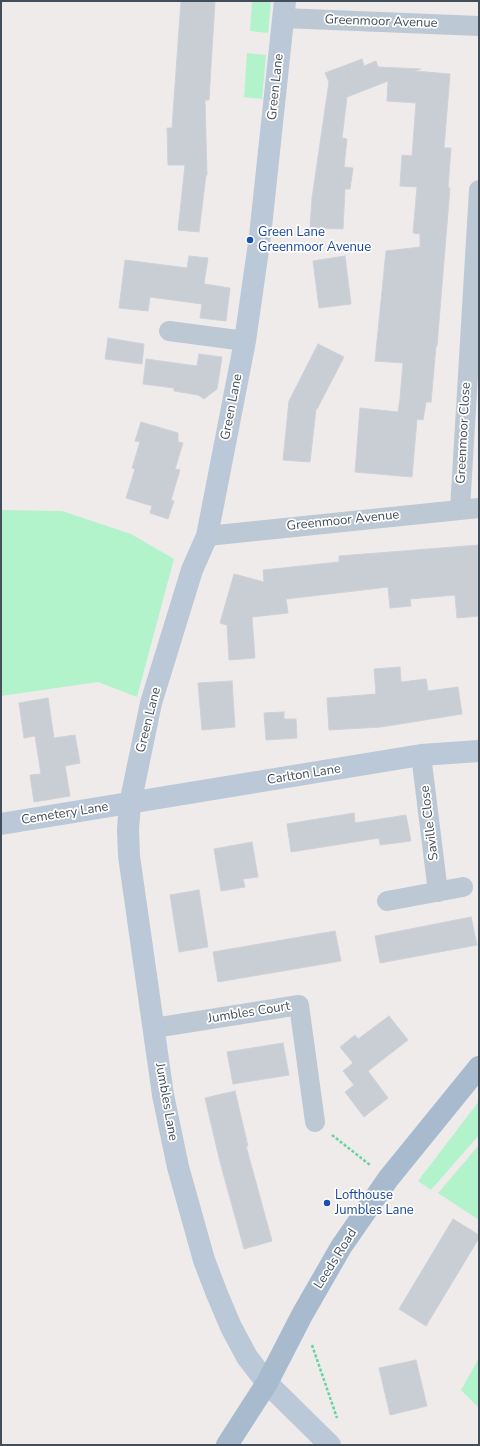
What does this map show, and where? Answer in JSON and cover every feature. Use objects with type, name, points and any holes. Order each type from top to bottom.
[{"type":"main road","name":"Green Lane","points":[[130,804],[151,703],[192,570],[207,536],[245,341],[260,236],[284,9]]},
{"type":"main road","name":"Carlton Lane","points":[[130,804],[421,755],[479,751]]},
{"type":"main road","name":"Cemetery Lane","points":[[1,824],[130,804]]},
{"type":"main road","name":"Jumbles Lane","points":[[130,804],[128,829],[129,856],[163,1095],[178,1167],[204,1260],[216,1294],[247,1357],[267,1383],[330,1445]]},
{"type":"main road","name":"Leeds Road","points":[[227,1445],[267,1383],[302,1315],[341,1247],[388,1179],[479,1067]]},
{"type":"street","name":"Greenmoor Avenue","points":[[284,9],[479,26]]},
{"type":"street","name":"Greenmoor Close","points":[[469,508],[479,190]]},
{"type":"street","points":[[169,331],[245,341]]},
{"type":"street","name":"Greenmoor Avenue","points":[[207,536],[469,508]]},
{"type":"street","name":"Saville Close","points":[[421,755],[438,892]]},
{"type":"street","points":[[387,901],[463,887]]},
{"type":"street","name":"Jumbles Court","points":[[154,1028],[299,1005],[315,1122]]},
{"type":"path","points":[[315,1122],[388,1179]]},
{"type":"path","points":[[302,1315],[339,1423]]},
{"type":"green space","points":[[252,1],[271,1],[268,33],[250,31]]},
{"type":"green space","points":[[247,53],[266,55],[262,99],[244,97]]},
{"type":"green space","points":[[1,510],[62,511],[131,534],[174,559],[137,697],[98,682],[1,696]]},
{"type":"green space","points":[[479,1101],[479,1135],[431,1190],[418,1181]]},
{"type":"green space","points":[[479,1145],[479,1220],[438,1193]]},
{"type":"green space","points":[[479,1358],[479,1408],[461,1390]]},
{"type":"building","points":[[181,1],[215,1],[209,100],[205,100],[207,175],[199,232],[178,230],[185,165],[168,165],[167,128],[172,128]]},
{"type":"building","points":[[362,59],[364,66],[376,61],[378,67],[421,69],[415,71],[450,74],[444,148],[451,148],[448,188],[450,188],[437,346],[431,402],[426,402],[423,420],[417,419],[412,477],[355,472],[360,408],[398,412],[400,399],[403,363],[375,361],[386,251],[420,247],[420,234],[413,233],[417,187],[400,186],[402,155],[412,156],[416,103],[387,101],[388,81],[347,97],[342,138],[347,139],[344,167],[353,168],[350,189],[345,189],[343,229],[310,228],[312,198],[329,82],[325,73]]},
{"type":"building","points":[[189,256],[208,258],[204,284],[230,288],[226,321],[200,318],[202,304],[150,297],[148,311],[119,308],[125,260],[187,268]]},
{"type":"building","points":[[345,256],[351,304],[319,308],[313,261]]},
{"type":"building","points":[[108,338],[144,344],[142,364],[105,359]]},
{"type":"building","points":[[318,344],[344,357],[316,409],[310,462],[283,460],[289,401]]},
{"type":"building","points":[[199,354],[222,357],[217,389],[204,399],[198,395],[174,391],[174,388],[143,384],[146,359],[197,366]]},
{"type":"building","points":[[141,422],[178,433],[178,442],[183,443],[175,469],[180,470],[171,500],[174,501],[168,519],[150,513],[152,506],[126,498],[135,469],[132,468],[140,442],[135,441]]},
{"type":"building","points":[[479,545],[479,616],[457,618],[455,595],[410,599],[411,606],[390,608],[388,587],[286,599],[288,613],[252,617],[255,658],[229,660],[227,625],[220,623],[234,574],[264,582],[263,570],[339,562],[339,556]]},
{"type":"building","points":[[400,667],[401,682],[426,679],[428,691],[458,687],[462,714],[381,727],[329,730],[327,698],[376,694],[374,669]]},
{"type":"building","points":[[232,681],[235,727],[202,730],[198,683]]},
{"type":"building","points":[[48,698],[54,738],[75,735],[80,763],[65,766],[70,796],[34,802],[30,775],[41,774],[35,736],[24,738],[19,703]]},
{"type":"building","points":[[284,712],[284,719],[296,719],[297,738],[266,740],[264,713]]},
{"type":"building","points":[[354,813],[355,823],[406,815],[411,841],[380,845],[379,838],[291,852],[287,824]]},
{"type":"building","points":[[252,842],[258,877],[243,879],[245,887],[221,891],[214,849]]},
{"type":"building","points":[[199,890],[208,947],[179,952],[170,895]]},
{"type":"building","points":[[471,917],[477,945],[380,963],[375,936]]},
{"type":"building","points":[[335,931],[341,961],[218,982],[213,952]]},
{"type":"building","points":[[389,1016],[408,1040],[368,1071],[388,1098],[364,1117],[345,1092],[354,1085],[343,1071],[353,1063],[340,1047],[355,1035],[358,1039]]},
{"type":"building","points":[[283,1043],[289,1075],[233,1084],[227,1052]]},
{"type":"building","points":[[235,1091],[248,1146],[246,1146],[272,1241],[244,1249],[220,1162],[205,1098]]},
{"type":"building","points":[[453,1219],[479,1235],[479,1238],[426,1326],[399,1309]]},
{"type":"building","points":[[416,1360],[427,1406],[390,1415],[379,1368]]},
{"type":"place","name":"Green Lane Greenmoor Avenue","points":[[250,240]]},
{"type":"place","name":"Lofthouse Jumbles Lane","points":[[327,1203]]}]
